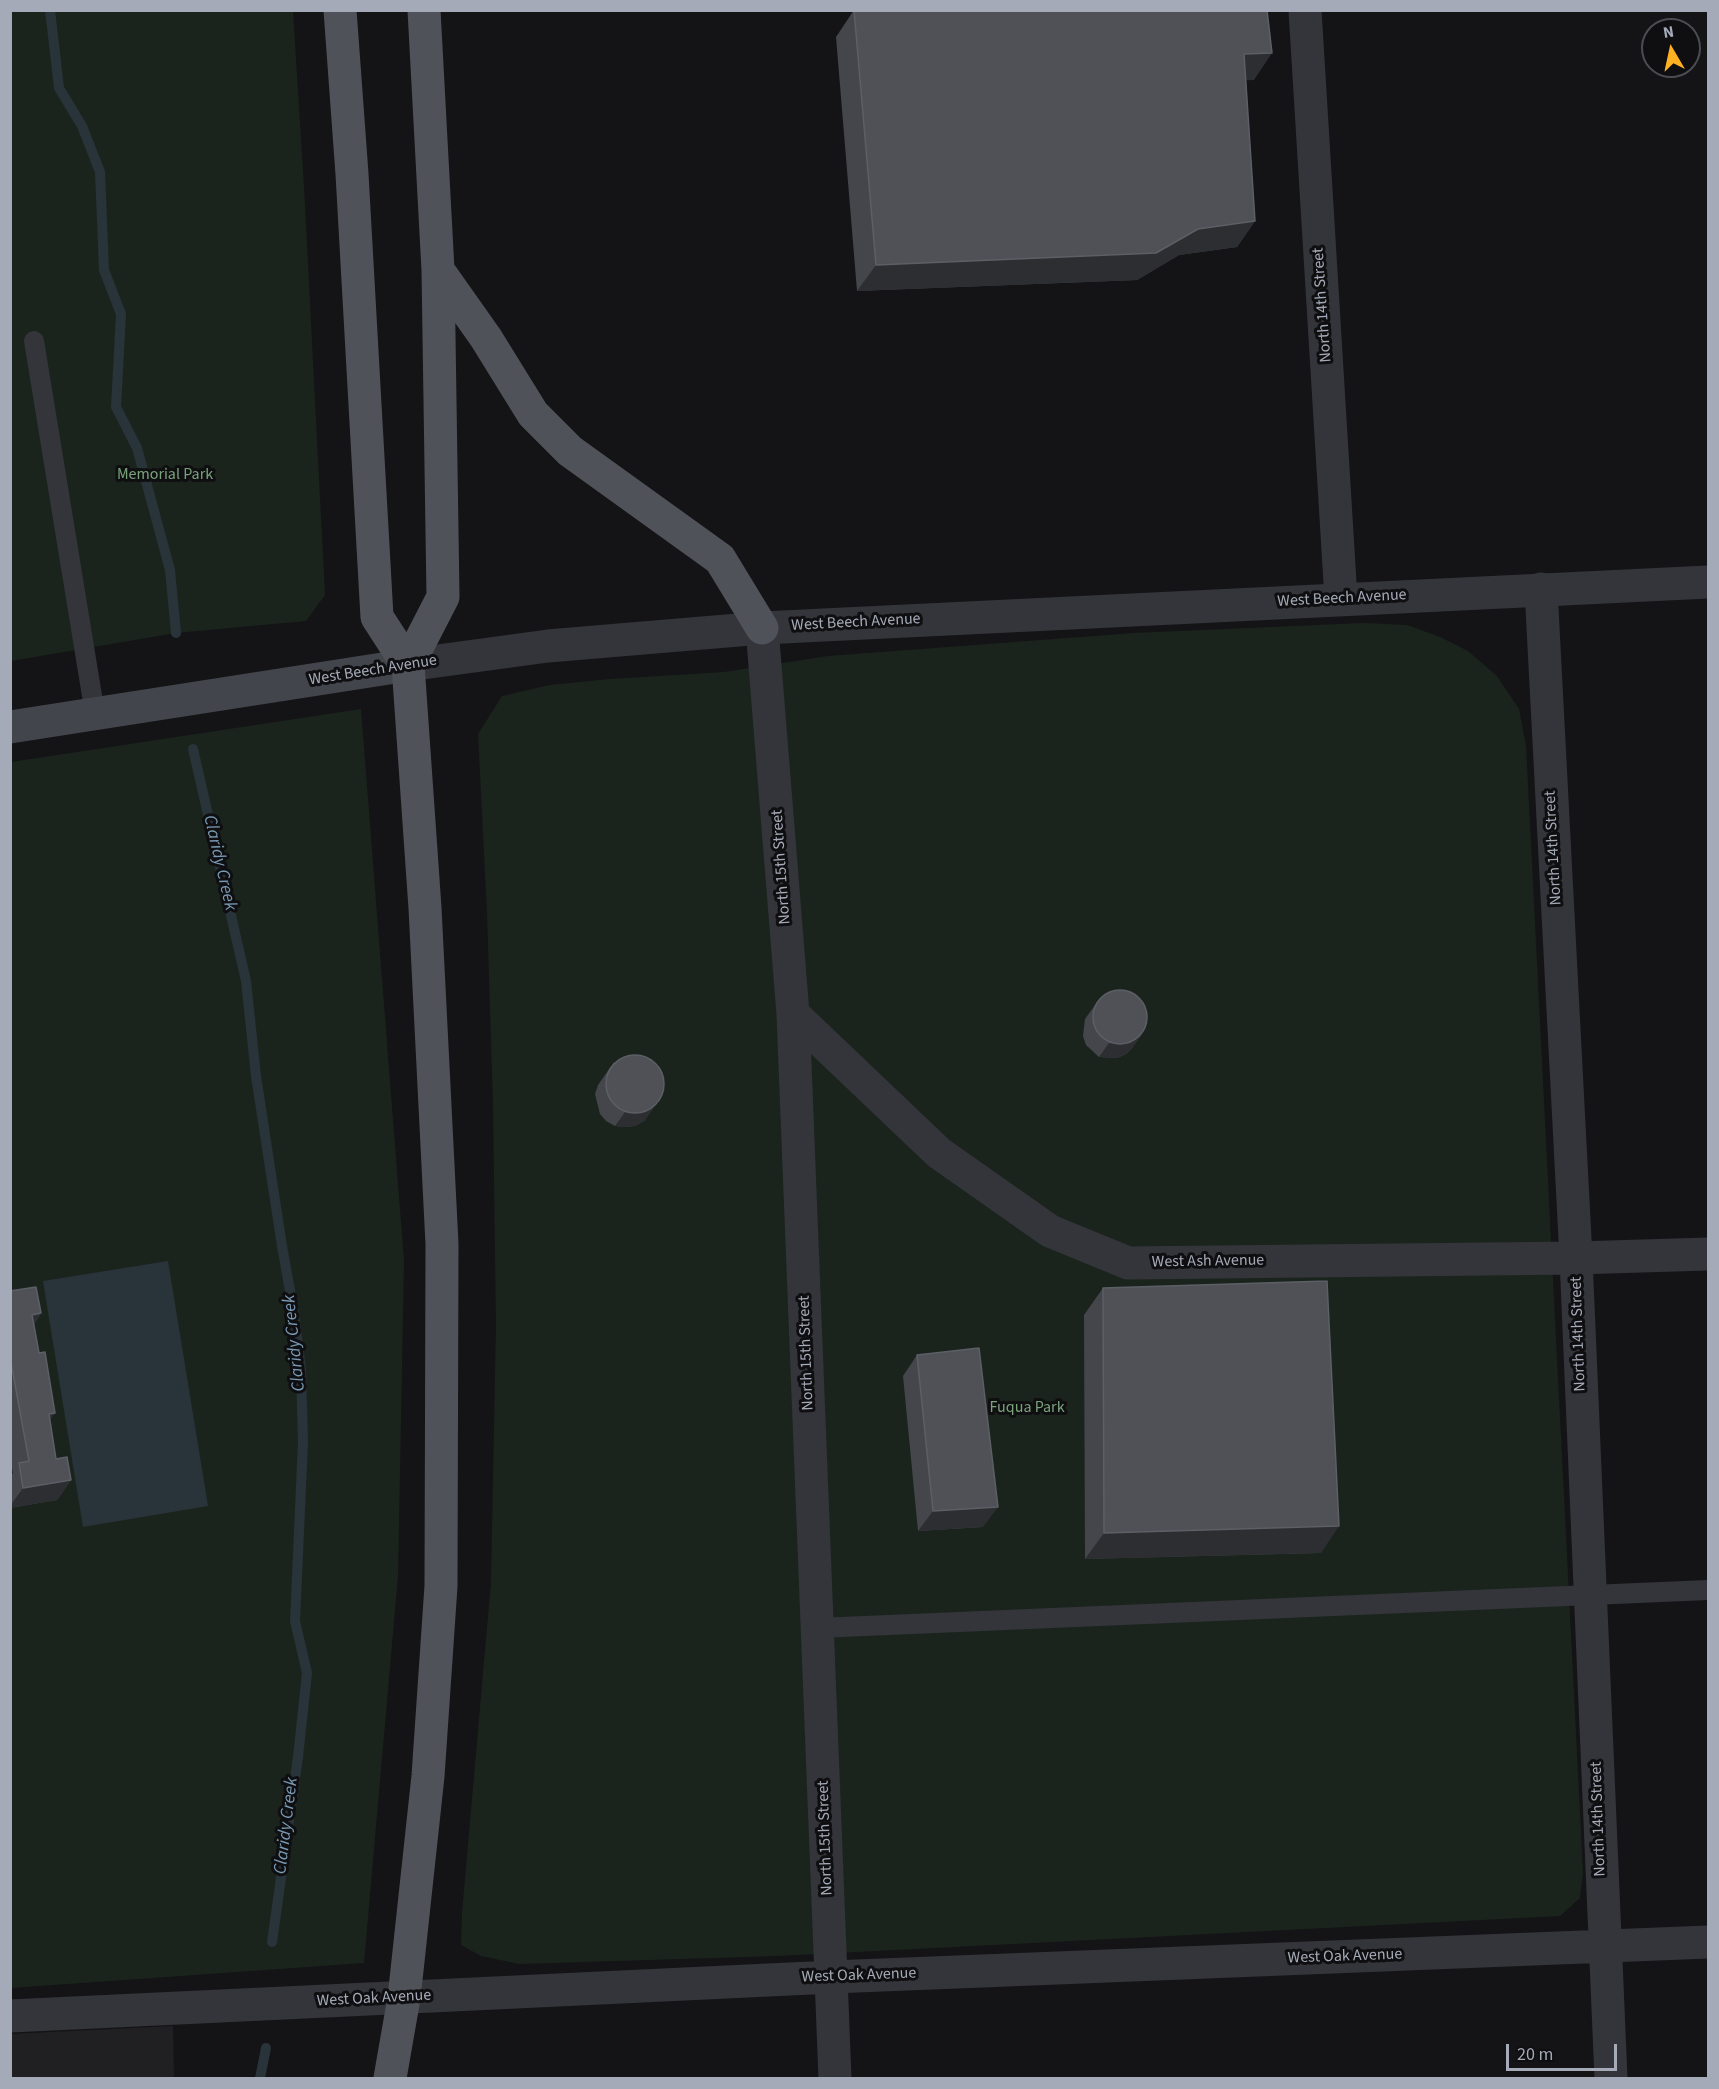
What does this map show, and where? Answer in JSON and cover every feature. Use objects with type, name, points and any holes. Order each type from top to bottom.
[{"type":"main road","points":[[340,10],[352,174],[377,617],[408,665],[425,908],[442,1244],[440,1598],[428,1776],[404,1998],[390,2079]]},
{"type":"main road","points":[[408,665],[443,597],[438,270],[424,10]]},
{"type":"main road","points":[[438,270],[486,338],[533,414],[570,451],[720,559],[762,628]]},
{"type":"main road","name":"West Beech Avenue","points":[[10,727],[408,665]]},
{"type":"street","name":"North 14th Street","points":[[1305,10],[1341,599]]},
{"type":"street","name":"West Beech Avenue","points":[[408,665],[548,646],[762,628],[1708,582]]},
{"type":"street","name":"North 14th Street","points":[[1541,589],[1576,1258],[1611,2079]]},
{"type":"street","name":"North 15th Street","points":[[762,628],[767,666],[793,1014],[835,2079]]},
{"type":"street","name":"West Ash Avenue","points":[[793,1014],[939,1153],[1050,1231],[1128,1263],[1576,1258],[1708,1254]]},
{"type":"street","name":"West Oak Avenue","points":[[10,2016],[832,1977],[1708,1942]]},
{"type":"lane","points":[[34,341],[95,714]]},
{"type":"lane","points":[[818,1628],[1708,1590]]},
{"type":"shaded area","points":[[168,1261],[208,1506],[83,1527],[43,1281]]},
{"type":"shaded area","points":[[173,2026],[174,2078],[11,2078],[11,2034]]},
{"type":"green space","name":"Memorial Park","points":[[11,11],[293,11],[325,595],[306,621],[176,633],[11,661]]},
{"type":"green space","name":"Fuqua Park","points":[[1363,623],[1407,625],[1440,637],[1468,651],[1497,676],[1519,709],[1526,746],[1583,1872],[1580,1898],[1560,1916],[778,1956],[519,1964],[481,1956],[461,1945],[491,1582],[496,1326],[493,1104],[478,734],[502,696],[550,685],[724,672],[828,656],[1134,633]]},
{"type":"green space","points":[[361,709],[404,1261],[398,1576],[364,1963],[11,1988],[11,762]]},
{"type":"building","points":[[854,10],[1267,10],[1272,53],[1244,54],[1255,221],[1198,229],[1156,253],[876,265]]},
{"type":"building","points":[[1120,990],[1130,992],[1139,998],[1145,1007],[1147,1017],[1145,1027],[1139,1036],[1130,1042],[1120,1044],[1110,1042],[1101,1036],[1095,1027],[1093,1017],[1095,1007],[1101,998],[1110,992]]},
{"type":"building","points":[[629,1055],[641,1055],[656,1063],[664,1078],[664,1090],[656,1105],[641,1113],[629,1113],[614,1105],[606,1090],[606,1078],[614,1063]]},
{"type":"building","points":[[1327,1281],[1339,1526],[1104,1533],[1103,1288]]},
{"type":"building","points":[[36,1287],[41,1313],[32,1315],[39,1353],[45,1352],[55,1413],[49,1414],[56,1459],[67,1457],[71,1480],[23,1488],[19,1463],[29,1461],[10,1357],[10,1291]]},
{"type":"building","points":[[979,1348],[998,1507],[933,1511],[917,1355]]},
{"type":"waterway","name":"Claridy Creek","points":[[50,10],[59,88],[82,126],[100,172],[104,270],[121,314],[116,407],[137,448],[170,570],[176,633]]},
{"type":"waterway","name":"Claridy Creek","points":[[193,749],[246,981],[256,1076],[301,1370],[303,1442],[295,1621],[307,1673],[298,1757],[272,1942]]},
{"type":"waterway","name":"Claridy Creek","points":[[260,2078],[266,2048]]}]
